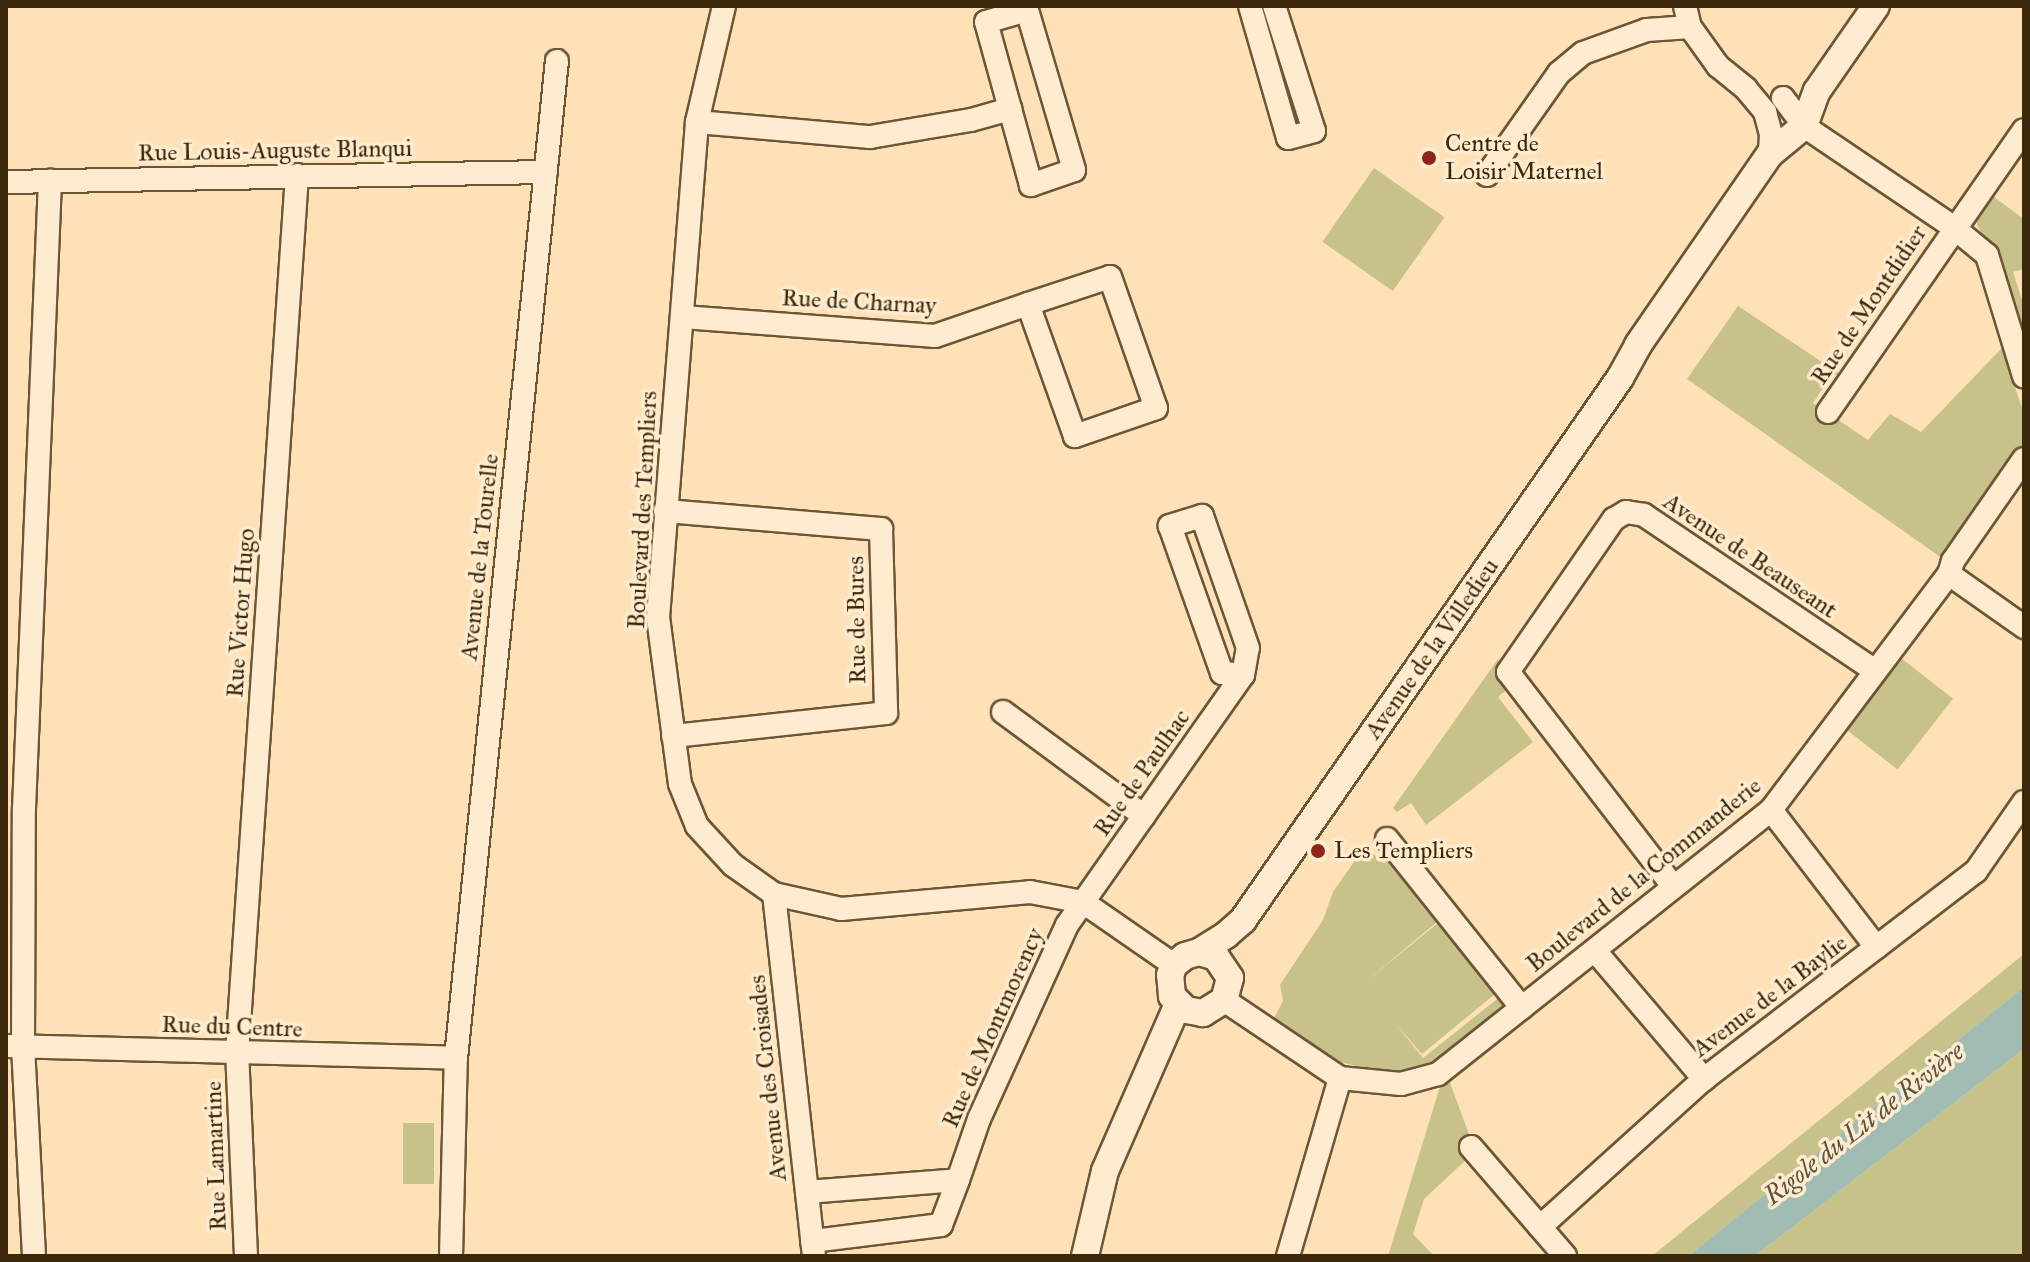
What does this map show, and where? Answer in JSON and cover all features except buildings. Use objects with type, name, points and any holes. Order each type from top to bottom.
[{"type":"street","name":"Boulevard des Templiers","points":[[724,6],[697,122],[658,617],[680,784],[697,826],[733,865],[774,894],[841,909],[1030,892],[1083,902],[1174,965]]},
{"type":"street","points":[[1250,6],[1288,138],[1314,131],[1274,6]]},
{"type":"street","name":"Avenue de la Villedieu","points":[[1620,378],[1646,351],[1709,269],[1804,126],[1817,91],[1876,6]]},
{"type":"street","name":"Avenue de la Villedieu","points":[[1227,970],[1243,920],[1620,378],[1638,345],[1770,154],[1804,126],[1848,80],[1895,6]]},
{"type":"street","points":[[1027,10],[1074,170],[1031,185],[1010,109],[986,22],[1027,10]]},
{"type":"street","points":[[1487,175],[1559,73],[1583,53],[1688,16],[1718,66],[1746,89],[1765,112],[1771,134],[1770,154]]},
{"type":"street","name":"Avenue de la Tourelle","points":[[451,1256],[456,1058],[557,61]]},
{"type":"street","points":[[1746,89],[1783,98],[1817,91]]},
{"type":"street","points":[[1783,98],[1804,126]]},
{"type":"street","points":[[697,122],[870,137],[971,120],[1010,109]]},
{"type":"street","points":[[1765,112],[1804,126],[1953,227],[1987,255],[2024,374]]},
{"type":"street","name":"Rue de Montdidier","points":[[1828,412],[1953,227],[2024,130]]},
{"type":"street","name":"Rue Louis-Auguste Blanqui","points":[[6,182],[546,172]]},
{"type":"street","name":"Rue Victor Hugo","points":[[237,1053],[297,175]]},
{"type":"street","points":[[34,1256],[15,1046],[15,809],[50,181]]},
{"type":"street","name":"Rue de Charnay","points":[[683,317],[935,336],[1028,304],[1110,277],[1156,408],[1075,436],[1028,304]]},
{"type":"street","name":"Boulevard de la Commanderie","points":[[1224,1000],[1340,1078],[1401,1084],[1438,1074],[1596,952],[1673,886],[1771,810],[1949,574],[1953,561],[2024,459]]},
{"type":"street","name":"Rue de Bures","points":[[665,511],[881,529],[886,713],[673,736]]},
{"type":"street","name":"Avenue de Beauseant","points":[[1673,886],[1508,672],[1614,519],[1626,512],[1644,515],[1875,671]]},
{"type":"street","points":[[1202,516],[1248,648],[1243,675],[1222,673],[1170,526],[1202,516]]},
{"type":"street","points":[[1949,574],[2024,627]]},
{"type":"street","name":"Rue de Paulhac","points":[[1083,902],[1243,675]]},
{"type":"street","points":[[1003,712],[1144,816]]},
{"type":"street","name":"Avenue de la Baylie","points":[[1540,1227],[1704,1079],[1976,871],[2024,802]]},
{"type":"street","points":[[1771,810],[1876,947]]},
{"type":"street","points":[[1387,839],[1522,1008]]},
{"type":"street","name":"Avenue des Croisades","points":[[774,894],[813,1248]]},
{"type":"street","name":"Rue de Montmorency","points":[[813,1248],[941,1225],[985,1105],[1067,925],[1083,902]]},
{"type":"street","name":"Avenue de la Villedieu","points":[[1199,952],[1243,920]]},
{"type":"street","points":[[1199,952],[1216,957],[1227,970],[1230,985],[1224,1000],[1211,1011],[1186,1008],[1169,985],[1174,965],[1185,956],[1199,952]]},
{"type":"street","points":[[1596,952],[1704,1079]]},
{"type":"street","points":[[1085,1256],[1105,1171],[1153,1054],[1186,1008]]},
{"type":"street","name":"Rue du Centre","points":[[15,1046],[456,1058]]},
{"type":"street","name":"Rue Lamartine","points":[[237,1053],[246,1256]]},
{"type":"street","points":[[1288,1256],[1340,1078]]},
{"type":"street","points":[[1471,1147],[1565,1256]]},
{"type":"street","points":[[807,1192],[958,1180]]},
{"type":"shaded area","points":[[1374,168],[1444,217],[1393,291],[1322,242]]},
{"type":"shaded area","points":[[1990,194],[2024,219],[2024,269],[2013,272],[2024,306],[2024,344],[2003,264],[1975,218]]},
{"type":"shaded area","points":[[1738,306],[1840,374],[1831,376],[1813,403],[1868,440],[1890,414],[1921,432],[2002,348],[2024,414],[2024,447],[1948,558],[1939,556],[1687,379]]},
{"type":"shaded area","points":[[1901,658],[1953,699],[1898,770],[1846,729]]},
{"type":"shaded area","points":[[1498,659],[1512,685],[1498,697],[1533,742],[1426,825],[1411,803],[1397,812],[1393,808]]},
{"type":"shaded area","points":[[1365,846],[1383,863],[1391,861],[1443,917],[1363,984],[1438,923],[1495,994],[1422,1054],[1395,1023],[1423,1058],[1501,996],[1505,1002],[1504,1008],[1450,1056],[1402,1072],[1385,1073],[1340,1062],[1274,1018],[1283,1001],[1280,985],[1323,920],[1333,892]]},
{"type":"shaded area","points":[[2024,954],[2024,987],[1688,1256],[1652,1256]]},
{"type":"shaded area","points":[[2024,1049],[2024,1256],[1755,1256]]},
{"type":"shaded area","points":[[1449,1080],[1470,1137],[1468,1158],[1424,1199],[1413,1234],[1434,1256],[1388,1256],[1438,1093],[1442,1082]]},
{"type":"shaded area","points":[[403,1123],[434,1123],[434,1184],[403,1184]]},
{"type":"water","name":"Rigole du Lit de Rivière","points":[[2024,987],[2024,1049],[1755,1256],[1688,1256]]},
{"type":"place","name":"Centre de Loisir Maternel","points":[[1429,158]]},
{"type":"place","name":"Les Templiers","points":[[1318,851]]}]
